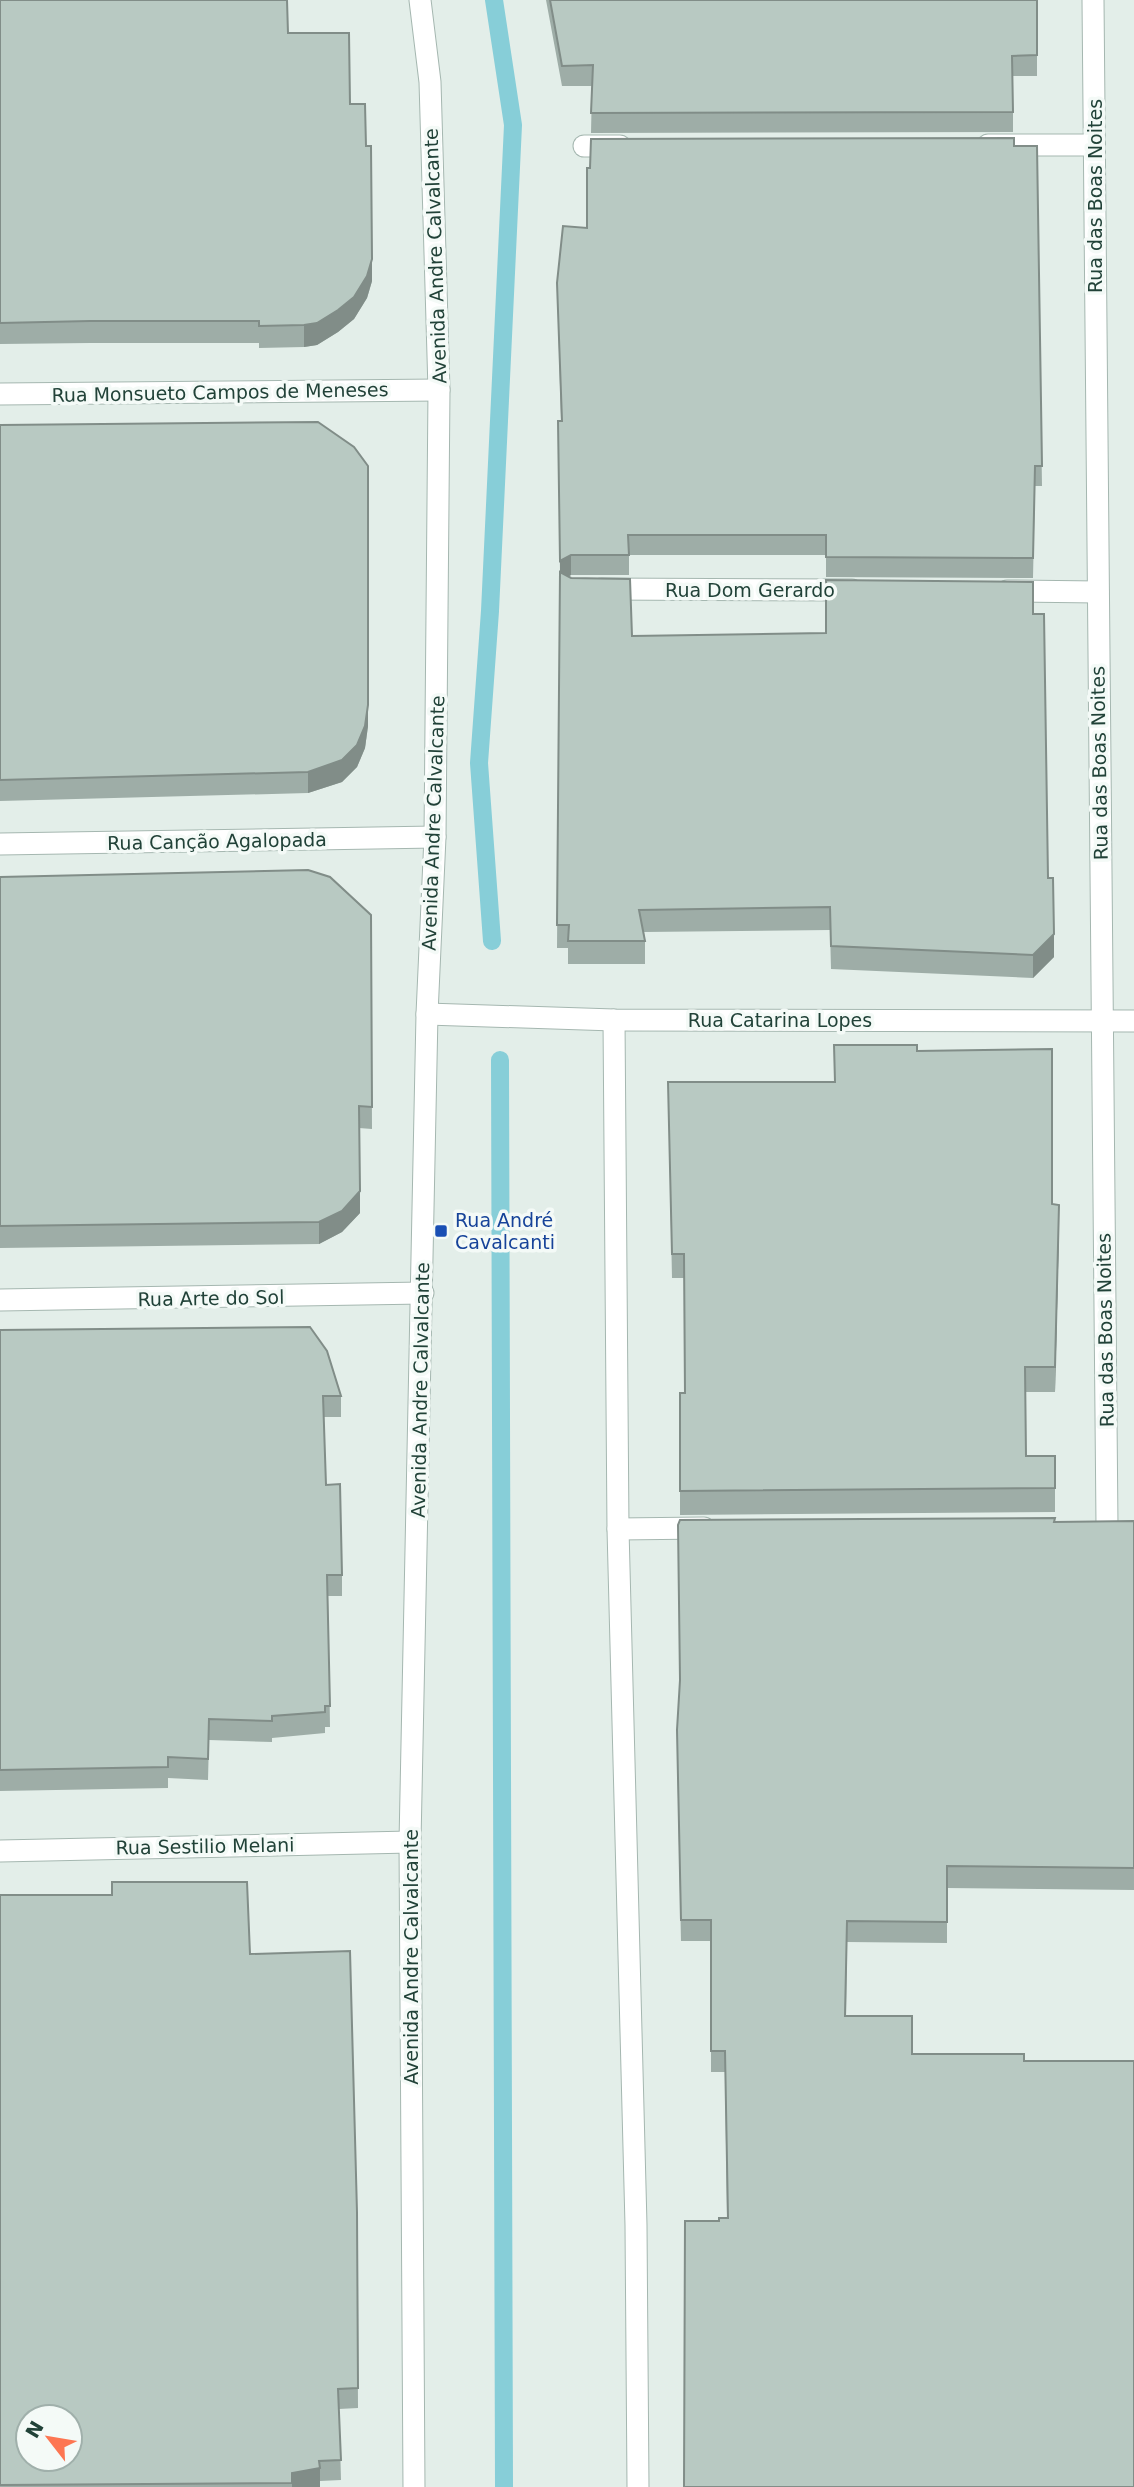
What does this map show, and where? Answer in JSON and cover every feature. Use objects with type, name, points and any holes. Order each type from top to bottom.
[{"type":"street","name":"Avenida Andre Calvalcante","points":[[414,2487],[410,1842],[423,1293],[426,1014],[435,837],[439,390],[430,82],[420,0]]},
{"type":"street","name":"Rua das Boas Noites","points":[[1093,0],[1107,1525]]},
{"type":"street","points":[[970,145],[1094,145]]},
{"type":"street","points":[[584,146],[639,146]]},
{"type":"street","name":"Rua Monsueto Campos de Meneses","points":[[0,394],[439,390]]},
{"type":"street","name":"Rua Dom Gerardo","points":[[585,588],[876,590]]},
{"type":"street","points":[[987,591],[1098,592]]},
{"type":"street","name":"Rua Canção Agalopada","points":[[0,844],[435,837]]},
{"type":"street","name":"Rua Catarina Lopes","points":[[426,1014],[614,1020],[1134,1021]]},
{"type":"street","points":[[614,1020],[618,1529],[636,2225],[638,2487]]},
{"type":"street","name":"Rua Arte do Sol","points":[[0,1300],[423,1293]]},
{"type":"street","points":[[1079,1525],[1134,1525]]},
{"type":"street","points":[[618,1529],[730,1528]]},
{"type":"street","name":"Rua Sestilio Melani","points":[[0,1851],[410,1842]]},
{"type":"building","points":[[0,0],[287,0],[288,33],[349,33],[350,104],[365,104],[366,146],[371,146],[372,259],[367,276],[354,297],[317,323],[304,325],[259,326],[259,321],[0,323]]},
{"type":"building","points":[[550,0],[1037,0],[1037,55],[1012,56],[1013,112],[591,113],[593,65],[562,66]]},
{"type":"building","points":[[1014,138],[1014,146],[1037,146],[1042,466],[1035,466],[1033,558],[826,557],[826,535],[628,535],[629,555],[571,555],[560,561],[558,421],[562,421],[557,283],[563,226],[587,228],[587,168],[590,168],[591,139]]},
{"type":"building","points":[[318,422],[354,447],[368,466],[368,705],[365,726],[357,745],[342,760],[308,772],[0,780],[0,425]]},
{"type":"building","points":[[560,572],[571,578],[630,579],[632,636],[826,633],[826,580],[1033,582],[1033,614],[1044,614],[1048,878],[1053,878],[1054,934],[1033,955],[831,946],[830,907],[639,910],[645,941],[568,941],[569,925],[557,925]]},
{"type":"building","points":[[308,870],[330,877],[371,915],[372,1107],[359,1106],[360,1191],[342,1211],[319,1222],[0,1226],[0,877]]},
{"type":"building","points":[[834,1045],[917,1045],[917,1051],[1052,1049],[1052,1204],[1059,1205],[1055,1367],[1025,1367],[1026,1456],[1055,1456],[1055,1488],[680,1491],[680,1393],[685,1393],[684,1254],[672,1254],[668,1082],[835,1082]]},
{"type":"building","points":[[310,1327],[327,1351],[341,1396],[323,1396],[326,1485],[340,1484],[342,1575],[327,1575],[330,1706],[325,1706],[325,1712],[272,1716],[272,1721],[209,1719],[208,1759],[168,1757],[168,1767],[0,1770],[0,1330]]},
{"type":"building","points":[[1055,1518],[1054,1522],[1134,1521],[1134,1868],[947,1866],[947,1922],[847,1921],[845,2016],[912,2016],[912,2054],[1024,2054],[1024,2061],[1134,2061],[1134,2487],[684,2487],[685,2221],[719,2221],[719,2218],[728,2218],[725,2051],[711,2051],[711,1920],[681,1920],[677,1730],[680,1680],[678,1525],[680,1520]]},
{"type":"building","points":[[112,1882],[247,1882],[250,1954],[350,1951],[357,2212],[358,2388],[338,2389],[341,2460],[319,2461],[320,2468],[292,2473],[292,2483],[0,2485],[0,1895],[112,1895]]},
{"type":"waterway","points":[[492,941],[479,763],[490,611],[513,125],[494,0]]},
{"type":"waterway","points":[[500,1060],[504,2487]]},
{"type":"place","name":"Rua André Cavalcanti","points":[[441,1231]]}]
